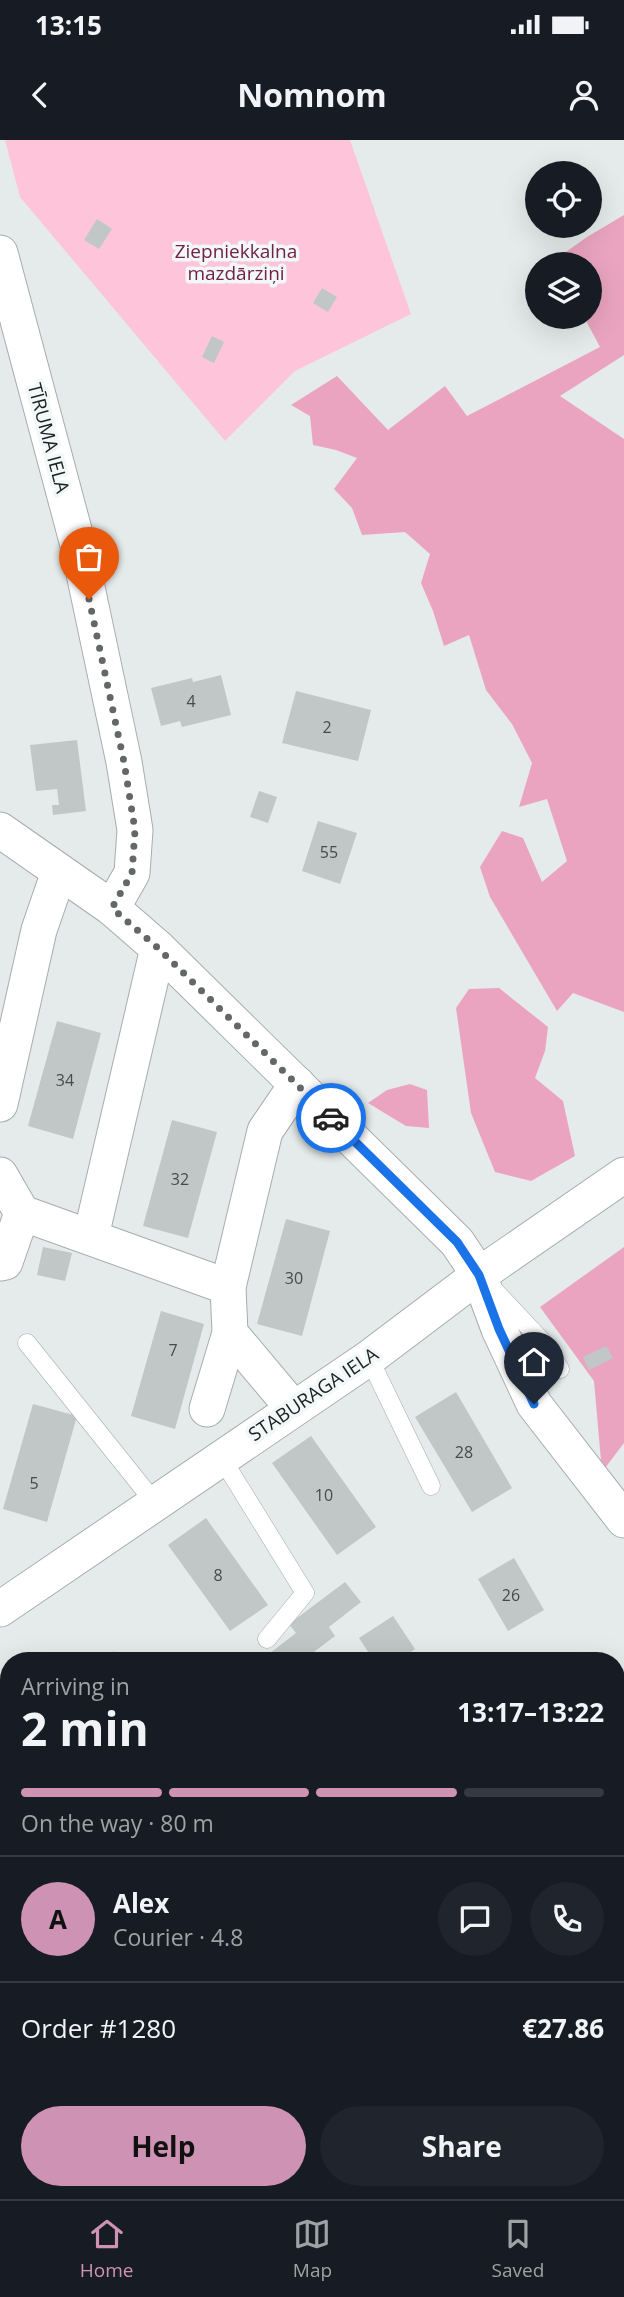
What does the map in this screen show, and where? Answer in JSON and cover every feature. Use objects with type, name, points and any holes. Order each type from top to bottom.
[{"type":"street","name":"TĪRUMA IELA","points":[[0,253],[78,545],[124,762],[135,830],[132,873],[112,908]]},
{"type":"street","points":[[0,831],[112,908],[158,948],[457,1242],[479,1275],[499,1329],[534,1404],[624,1520]]},
{"type":"street","points":[[0,1104],[39,930],[59,872]]},
{"type":"street","points":[[91,1237],[158,948]]},
{"type":"street","points":[[207,1409],[230,1333],[228,1287],[265,1131],[297,1084]]},
{"type":"street","points":[[0,1175],[22,1213],[228,1287]]},
{"type":"street","name":"STABURAGA IELA","points":[[0,1609],[369,1358],[479,1275],[624,1175]]},
{"type":"street","points":[[0,1263],[5,1262],[22,1213]]},
{"type":"street","points":[[230,1333],[293,1408]]},
{"type":"lane","points":[[479,1275],[540,1339],[560,1369]]},
{"type":"lane","points":[[27,1343],[155,1503]]},
{"type":"lane","points":[[369,1358],[431,1486]]},
{"type":"lane","points":[[221,1457],[305,1593],[267,1639]]},
{"type":"green space","name":"Ziepniekkalna mazdārziņi","points":[[5,140],[350,140],[411,314],[295,371],[225,441],[20,197]]},
{"type":"shaded area","points":[[624,215],[624,355],[560,396],[624,439],[624,1012],[573,993],[557,1011],[490,897],[480,867],[502,831],[523,838],[542,882],[567,861],[547,799],[519,807],[532,763],[512,724],[486,690],[469,635],[444,646],[421,583],[430,554],[405,532],[362,535],[352,508],[334,489],[357,458],[313,445],[310,416],[291,405],[337,376],[388,430],[445,386],[467,416],[600,347],[590,329],[602,329],[602,252],[566,252],[586,238],[602,238],[602,228]]},
{"type":"shaded area","points":[[499,988],[548,1027],[545,1051],[535,1078],[563,1101],[575,1156],[531,1181],[495,1172],[471,1113],[456,1008],[469,989]]},
{"type":"shaded area","points":[[410,1084],[427,1090],[429,1128],[406,1126],[368,1103],[387,1090]]},
{"type":"shaded area","points":[[624,1247],[624,1443],[602,1472],[594,1381],[540,1307]]},
{"type":"building","points":[[97,219],[112,229],[99,249],[84,240]]},
{"type":"building","points":[[322,288],[337,297],[328,312],[313,303]]},
{"type":"building","points":[[212,336],[224,342],[214,363],[202,357]]},
{"type":"building","points":[[221,675],[231,715],[182,727],[180,721],[161,726],[151,688],[192,678],[193,682]]},
{"type":"building","points":[[296,691],[371,710],[358,761],[282,743]]},
{"type":"building","points":[[77,740],[86,811],[53,815],[52,805],[59,805],[57,789],[36,791],[30,745]]},
{"type":"building","points":[[259,791],[277,797],[268,823],[250,817]]},
{"type":"building","points":[[318,821],[357,833],[340,884],[302,871]]},
{"type":"building","points":[[57,1021],[101,1033],[73,1139],[28,1126]]},
{"type":"building","points":[[172,1120],[217,1132],[188,1238],[143,1226]]},
{"type":"building","points":[[286,1219],[330,1231],[302,1336],[257,1324]]},
{"type":"building","points":[[43,1247],[72,1253],[65,1281],[37,1275]]},
{"type":"building","points":[[161,1311],[204,1324],[175,1429],[131,1416]]},
{"type":"building","points":[[606,1346],[613,1358],[589,1370],[583,1357]]},
{"type":"building","points":[[456,1392],[512,1488],[472,1512],[415,1417]]},
{"type":"building","points":[[33,1404],[77,1416],[47,1522],[3,1509]]},
{"type":"building","points":[[311,1436],[376,1527],[337,1555],[272,1463]]},
{"type":"building","points":[[206,1518],[268,1605],[230,1631],[168,1545]]},
{"type":"building","points":[[514,1558],[544,1610],[508,1631],[478,1579]]},
{"type":"building","points":[[345,1582],[361,1602],[329,1627],[335,1636],[314,1652],[271,1652],[296,1633],[289,1624]]},
{"type":"building","points":[[393,1616],[415,1649],[410,1652],[368,1652],[359,1638]]},
{"type":"way so far","points":[[89,599],[124,762],[135,830],[132,873],[112,908],[158,948],[331,1118]]},
{"type":"route","points":[[331,1118],[457,1242],[479,1275],[499,1329],[534,1404]]}]
